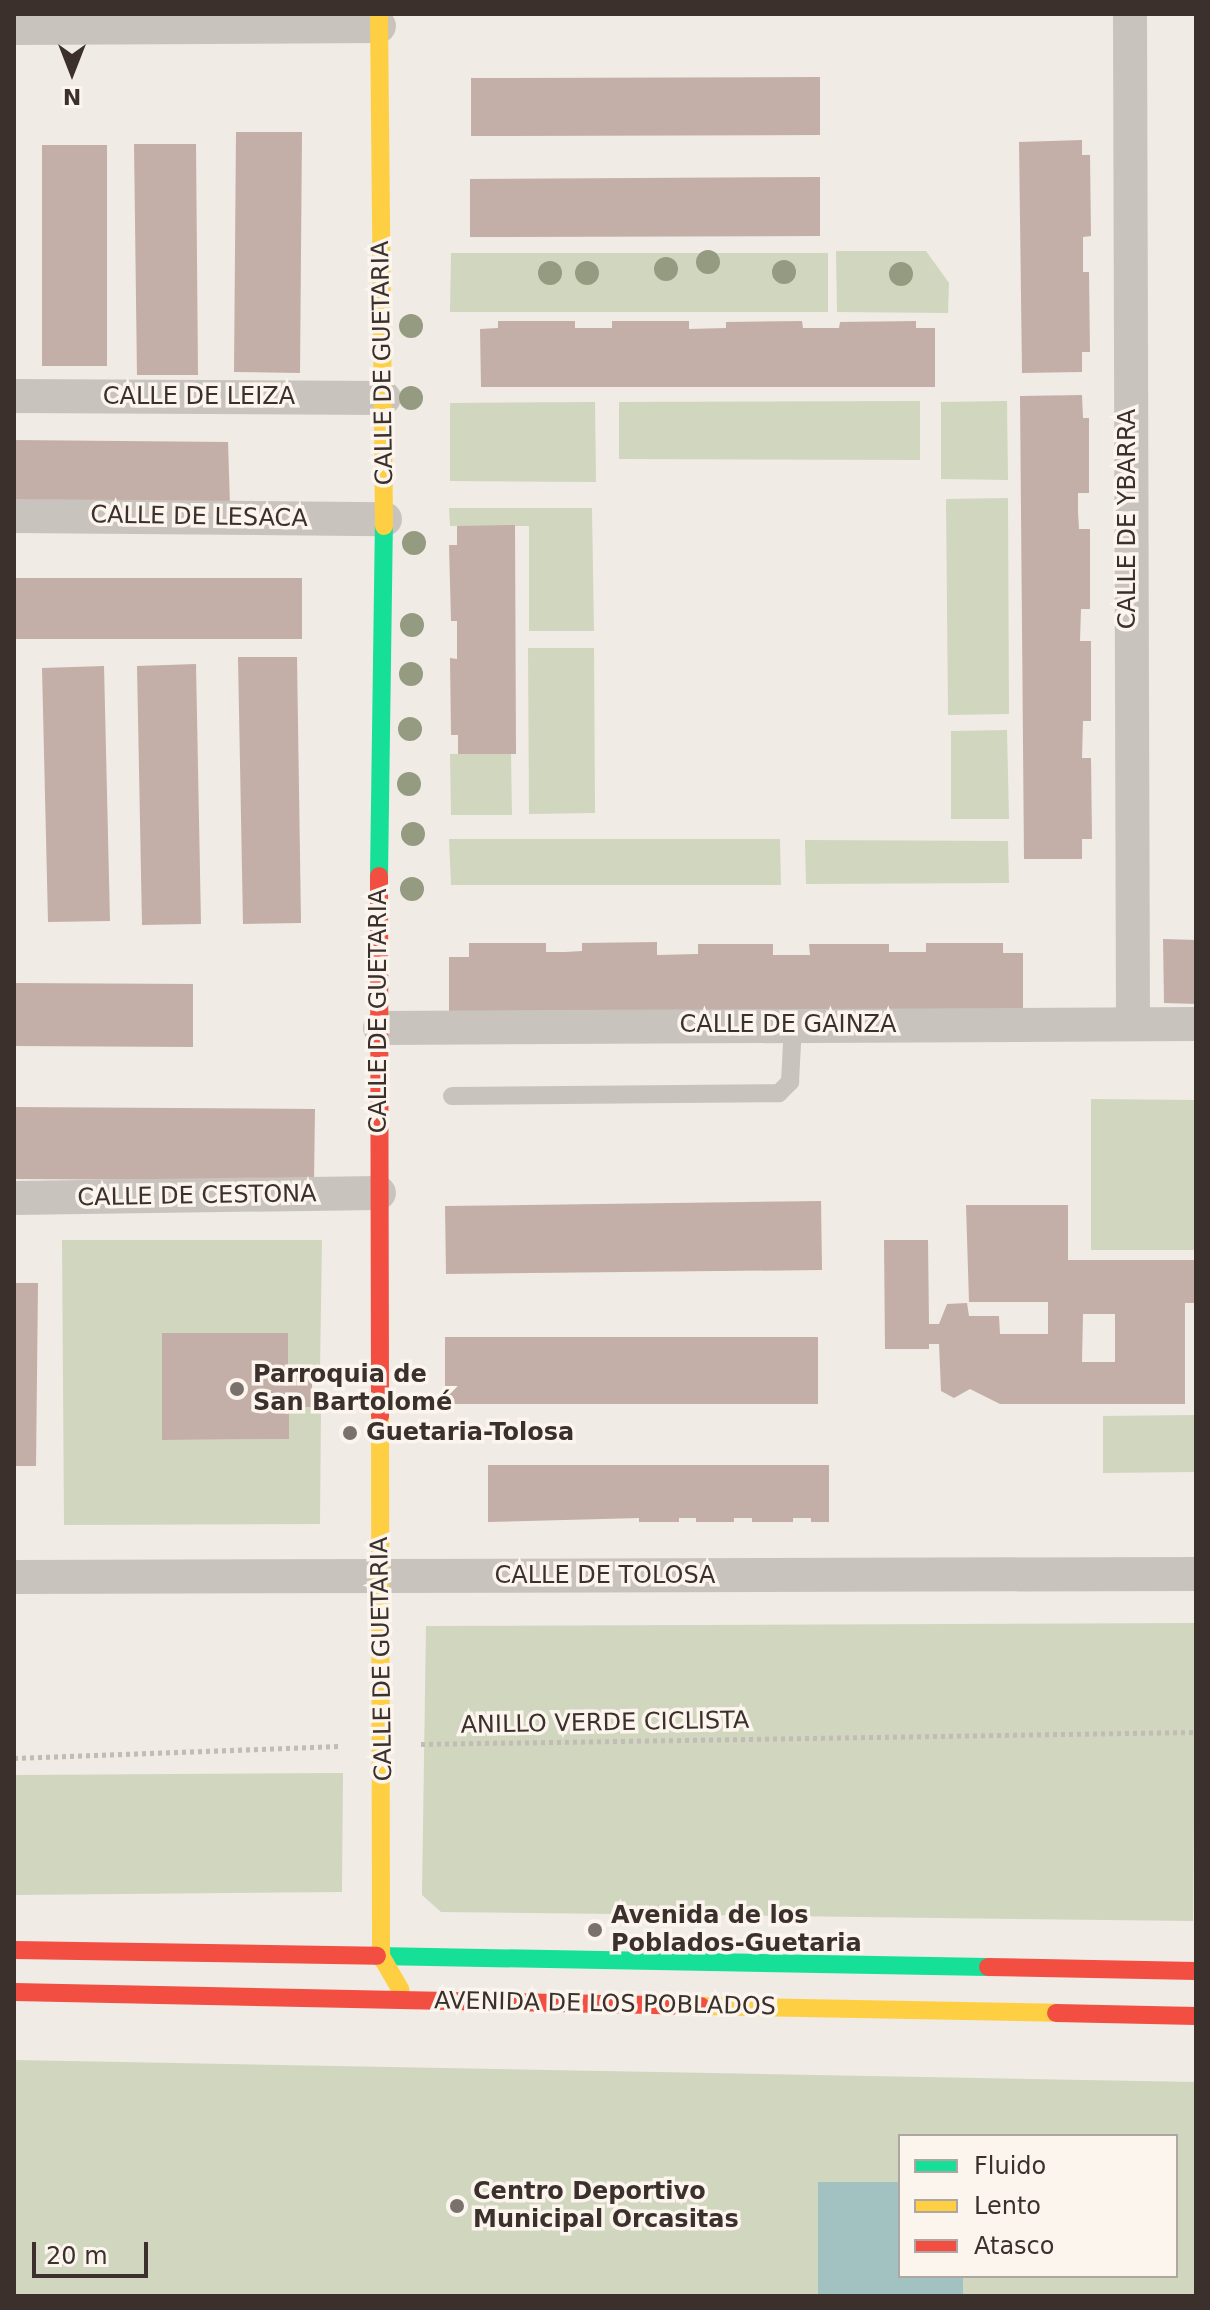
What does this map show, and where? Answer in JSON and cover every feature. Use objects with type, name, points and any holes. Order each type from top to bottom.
[{"type":"main road","name":"CALLE DE GUETARIA","points":[[379,20],[385,519],[379,1193],[382,1494],[378,1577],[383,1744],[381,1956]]},
{"type":"main road","name":"AVENIDA DE LOS POBLADOS","points":[[14,1950],[1196,1971]]},
{"type":"main road","points":[[381,1956],[407,2002]]},
{"type":"main road","name":"AVENIDA DE LOS POBLADOS","points":[[14,1992],[1196,2016]]},
{"type":"street","name":"CALLE DE YBARRA","points":[[1130,14],[1133,1023]]},
{"type":"street","points":[[14,28],[379,20]]},
{"type":"street","name":"CALLE DE LEIZA","points":[[14,396],[384,398]]},
{"type":"street","name":"CALLE DE LESACA","points":[[14,516],[385,519]]},
{"type":"street","name":"CALLE DE GAINZA","points":[[380,1028],[1196,1024]]},
{"type":"street","name":"CALLE DE CESTONA","points":[[14,1198],[379,1193]]},
{"type":"street","name":"CALLE DE TOLOSA","points":[[14,1577],[1196,1574]]},
{"type":"lane","points":[[452,1096],[779,1093],[790,1082],[793,1025]]},
{"type":"path","name":"ANILLO VERDE CICLISTA","points":[[14,1758],[383,1744],[1196,1732]]},
{"type":"green space","points":[[836,251],[926,251],[949,283],[948,313],[837,312]]},
{"type":"green space","points":[[451,253],[828,253],[828,312],[450,312]]},
{"type":"green space","points":[[920,401],[920,460],[619,459],[619,402]]},
{"type":"green space","points":[[1007,401],[1008,480],[941,479],[941,402]]},
{"type":"green space","points":[[595,402],[596,482],[450,481],[450,403]]},
{"type":"green space","points":[[1008,498],[1009,714],[948,715],[946,499]]},
{"type":"green space","points":[[449,508],[592,508],[594,631],[529,631],[529,526],[450,526]]},
{"type":"green space","points":[[528,648],[594,648],[595,813],[529,814]]},
{"type":"green space","points":[[1007,730],[1009,819],[951,819],[951,731]]},
{"type":"green space","points":[[450,754],[511,754],[512,815],[451,815]]},
{"type":"green space","points":[[449,839],[780,839],[781,885],[451,885]]},
{"type":"green space","points":[[805,840],[1008,841],[1009,883],[806,884]]},
{"type":"green space","points":[[1091,1099],[1196,1100],[1196,1250],[1091,1250]]},
{"type":"green space","points":[[62,1240],[322,1240],[320,1371],[288,1371],[288,1333],[162,1334],[163,1440],[288,1439],[289,1407],[321,1407],[320,1524],[64,1525]]},
{"type":"green space","points":[[1196,1415],[1196,1472],[1103,1473],[1103,1416]]},
{"type":"green space","points":[[1196,1623],[1193,1921],[441,1912],[422,1895],[426,1626]]},
{"type":"green space","points":[[343,1773],[342,1892],[14,1895],[14,1775]]},
{"type":"green space","name":"Centro Deportivo Municipal Orcasitas","points":[[14,2060],[1196,2082],[1196,2296],[14,2296]]},
{"type":"water","points":[[818,2182],[898,2182],[898,2278],[963,2278],[963,2296],[818,2296]]},
{"type":"building","points":[[820,77],[820,135],[471,136],[471,78]]},
{"type":"building","points":[[236,132],[302,132],[300,373],[234,372]]},
{"type":"building","points":[[1082,140],[1082,155],[1090,155],[1091,236],[1083,237],[1083,272],[1089,272],[1090,352],[1082,352],[1082,372],[1022,373],[1019,142]]},
{"type":"building","points":[[134,144],[196,144],[198,375],[137,375]]},
{"type":"building","points":[[42,145],[107,145],[107,366],[42,366]]},
{"type":"building","points":[[820,177],[820,236],[470,237],[470,179]]},
{"type":"building","points":[[498,321],[575,321],[575,328],[612,328],[612,321],[689,321],[689,329],[726,328],[726,322],[802,321],[803,328],[839,328],[840,322],[916,321],[916,328],[935,328],[935,387],[481,387],[480,329],[498,328]]},
{"type":"building","points":[[1082,395],[1083,418],[1089,418],[1089,493],[1078,493],[1078,512],[1079,529],[1090,529],[1090,609],[1081,609],[1080,641],[1091,641],[1091,721],[1083,721],[1082,758],[1091,758],[1092,839],[1082,839],[1082,859],[1024,859],[1020,396]]},
{"type":"building","points":[[14,440],[228,442],[230,506],[14,505]]},
{"type":"building","points":[[515,525],[516,754],[458,754],[458,735],[451,735],[450,658],[457,659],[457,621],[451,621],[449,545],[457,545],[457,526]]},
{"type":"building","points":[[14,578],[302,578],[302,639],[14,639]]},
{"type":"building","points":[[238,657],[297,657],[301,923],[243,924]]},
{"type":"building","points":[[196,664],[201,924],[142,925],[137,666]]},
{"type":"building","points":[[104,666],[110,921],[48,922],[42,668]]},
{"type":"building","points":[[1163,939],[1196,940],[1196,1004],[1164,1003]]},
{"type":"building","points":[[657,942],[657,955],[698,954],[698,944],[773,944],[773,955],[810,955],[809,944],[889,944],[889,952],[926,952],[926,943],[1003,943],[1003,953],[1023,953],[1023,1014],[449,1012],[449,957],[469,957],[469,943],[546,943],[546,952],[565,952],[582,951],[582,943]]},
{"type":"building","points":[[14,983],[193,984],[193,1047],[14,1046]]},
{"type":"building","points":[[14,1107],[315,1109],[314,1181],[14,1179]]},
{"type":"building","points":[[821,1201],[822,1270],[446,1274],[445,1206]]},
{"type":"building","points":[[966,1205],[1068,1205],[1068,1260],[1196,1260],[1196,1303],[1185,1303],[1185,1404],[1000,1404],[970,1389],[954,1398],[941,1391],[939,1344],[929,1344],[929,1349],[885,1349],[884,1240],[928,1240],[929,1324],[939,1324],[947,1304],[967,1303],[969,1316],[999,1316],[1000,1334],[1048,1334],[1048,1302],[969,1302]],"holes":[[[1083,1314],[1115,1314],[1115,1362],[1082,1362]]]},
{"type":"building","points":[[14,1283],[38,1283],[36,1466],[14,1466]]},
{"type":"building","name":"Parroquia de San Bartolomé","points":[[162,1333],[288,1333],[288,1371],[312,1371],[312,1407],[289,1407],[289,1439],[162,1440]]},
{"type":"building","points":[[445,1337],[818,1337],[818,1404],[445,1404]]},
{"type":"building","points":[[488,1465],[829,1465],[829,1522],[793,1518],[793,1522],[752,1522],[752,1518],[734,1518],[734,1522],[696,1522],[696,1518],[679,1518],[679,1522],[639,1522],[639,1518],[488,1522]]},
{"type":"traffic: fast","points":[[379,876],[384,526]]},
{"type":"traffic: fast","points":[[377,1956],[988,1967]]},
{"type":"traffic: slow","points":[[379,14],[384,526]]},
{"type":"traffic: slow","points":[[380,1416],[381,1956],[401,1990]]},
{"type":"traffic: slow","points":[[701,2006],[1056,2013]]},
{"type":"traffic: jam","points":[[379,876],[380,1416]]},
{"type":"traffic: jam","points":[[14,1950],[377,1956]]},
{"type":"traffic: jam","points":[[988,1967],[1196,1971]]},
{"type":"traffic: jam","points":[[14,1992],[701,2006]]},
{"type":"traffic: jam","points":[[1056,2013],[1196,2016]]},
{"type":"place","name":"Parroquia de San Bartolomé","points":[[237,1389]]},
{"type":"place","name":"Guetaria-Tolosa","points":[[350,1433]]},
{"type":"place","name":"Avenida de los Poblados-Guetaria","points":[[595,1930]]},
{"type":"place","name":"Centro Deportivo Municipal Orcasitas","points":[[457,2206]]}]
